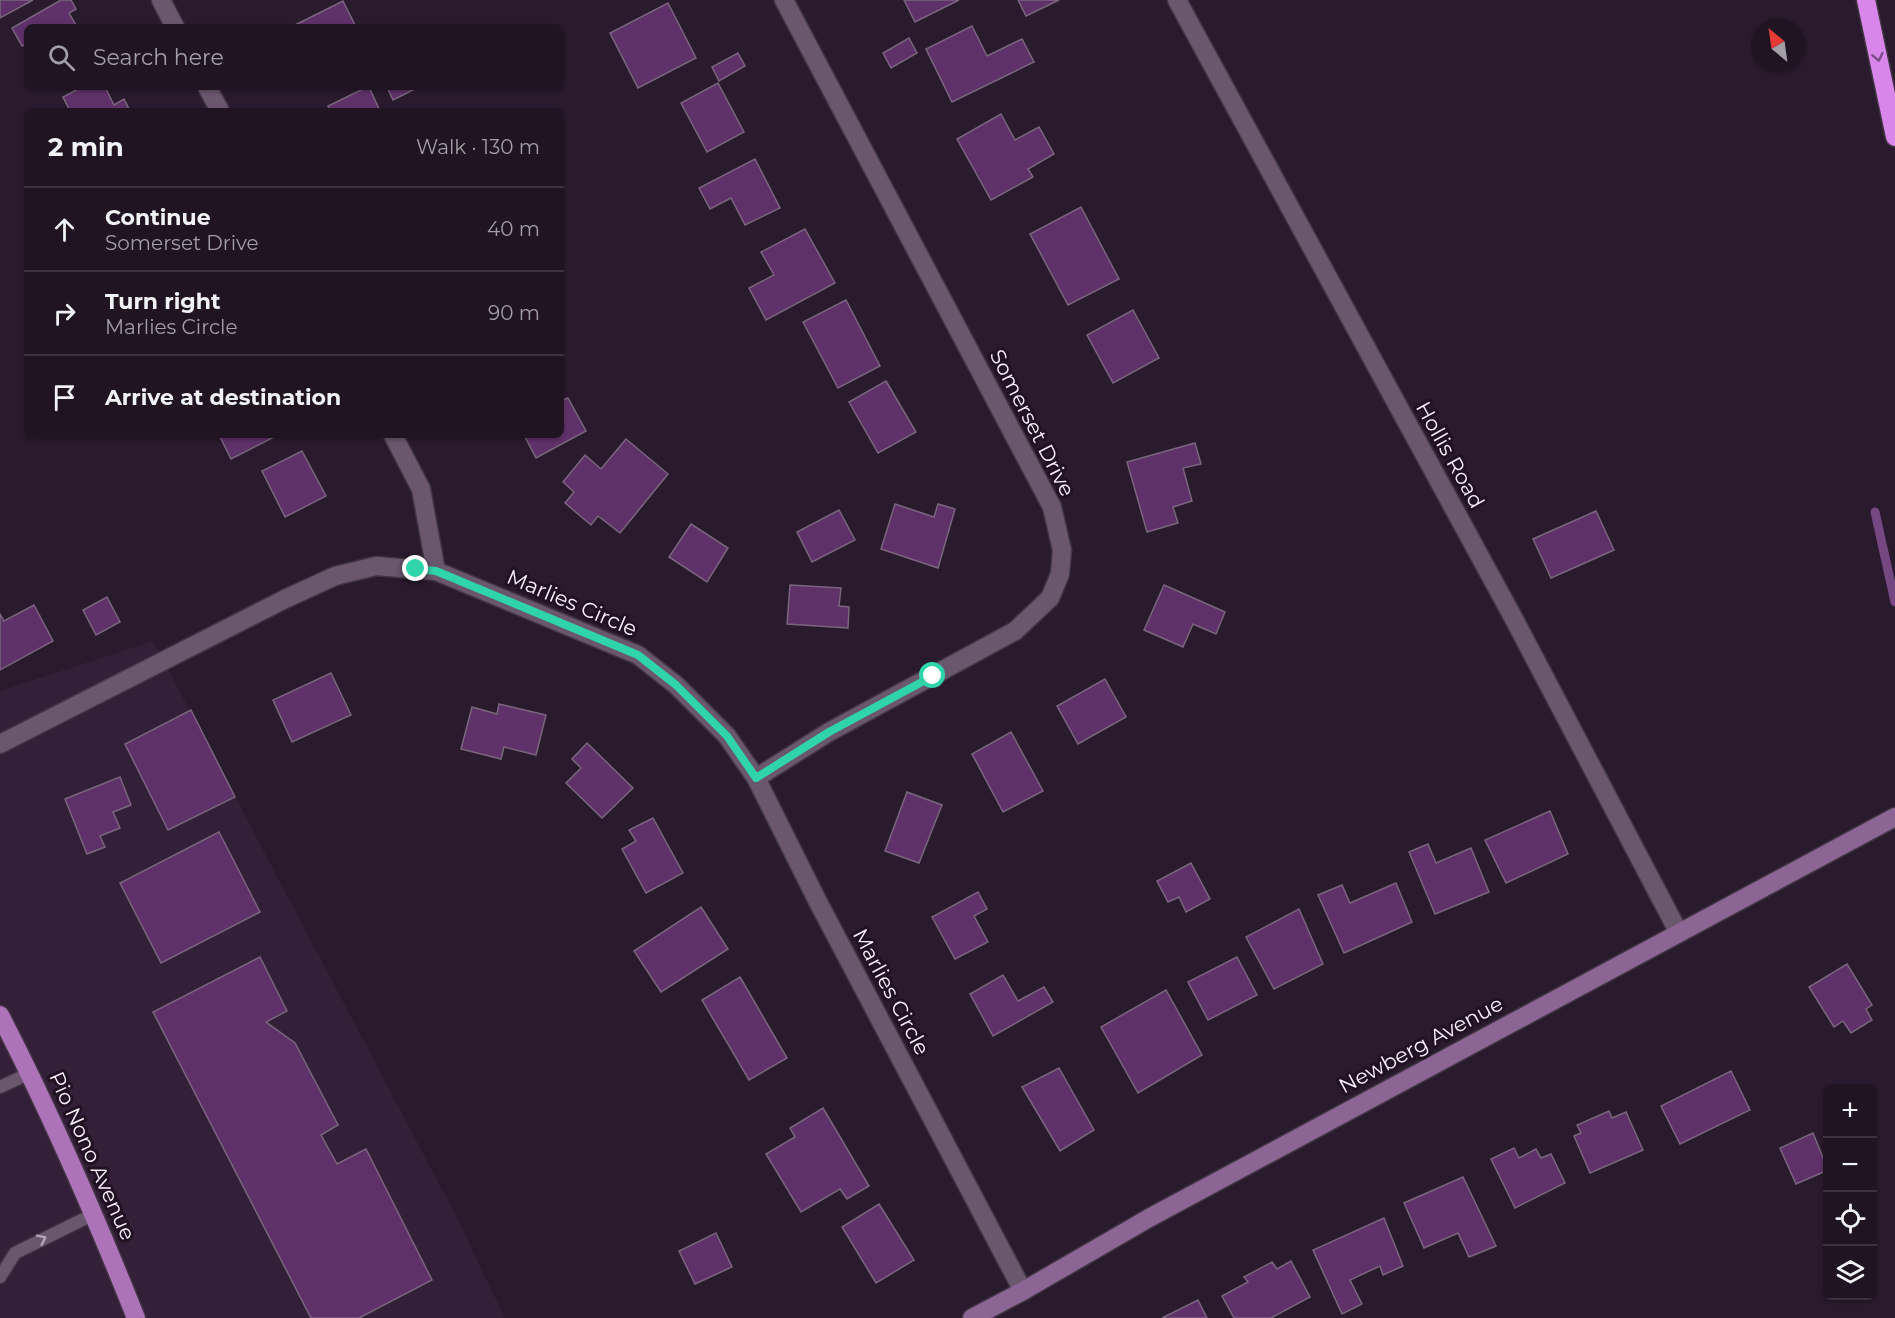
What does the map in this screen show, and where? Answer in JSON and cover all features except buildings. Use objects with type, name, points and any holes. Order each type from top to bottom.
[{"type":"highway","points":[[1866,0],[1895,137]]},
{"type":"main road","name":"Pio Nono Avenue","points":[[0,1015],[30,1073],[94,1214],[136,1318]]},
{"type":"street","points":[[161,0],[174,24]]},
{"type":"street","name":"Somerset Drive","points":[[756,778],[829,732],[1016,631],[1050,598],[1060,574],[1062,550],[1052,507],[784,0]]},
{"type":"street","name":"Hollis Road","points":[[1177,0],[1508,609],[1679,933]]},
{"type":"street","points":[[209,90],[218,108]]},
{"type":"street","points":[[395,438],[421,489],[436,571]]},
{"type":"street","name":"Marlies Circle","points":[[0,744],[285,599],[334,576],[376,566],[436,571],[638,655],[676,685],[727,736],[756,778],[817,900],[1023,1291]]},
{"type":"street","name":"Newberg Avenue","points":[[972,1318],[1149,1218],[1895,817]]},
{"type":"lane","points":[[0,1087],[30,1073]]},
{"type":"lane","points":[[0,1277],[15,1252],[94,1214]]},
{"type":"shaded area","points":[[153,641],[455,1214],[505,1318],[0,1318],[0,691]]},
{"type":"waterway","points":[[1875,512],[1895,602]]},
{"type":"route","points":[[416,569],[436,571],[638,655],[676,685],[727,736],[756,778],[829,732],[933,676]]}]
